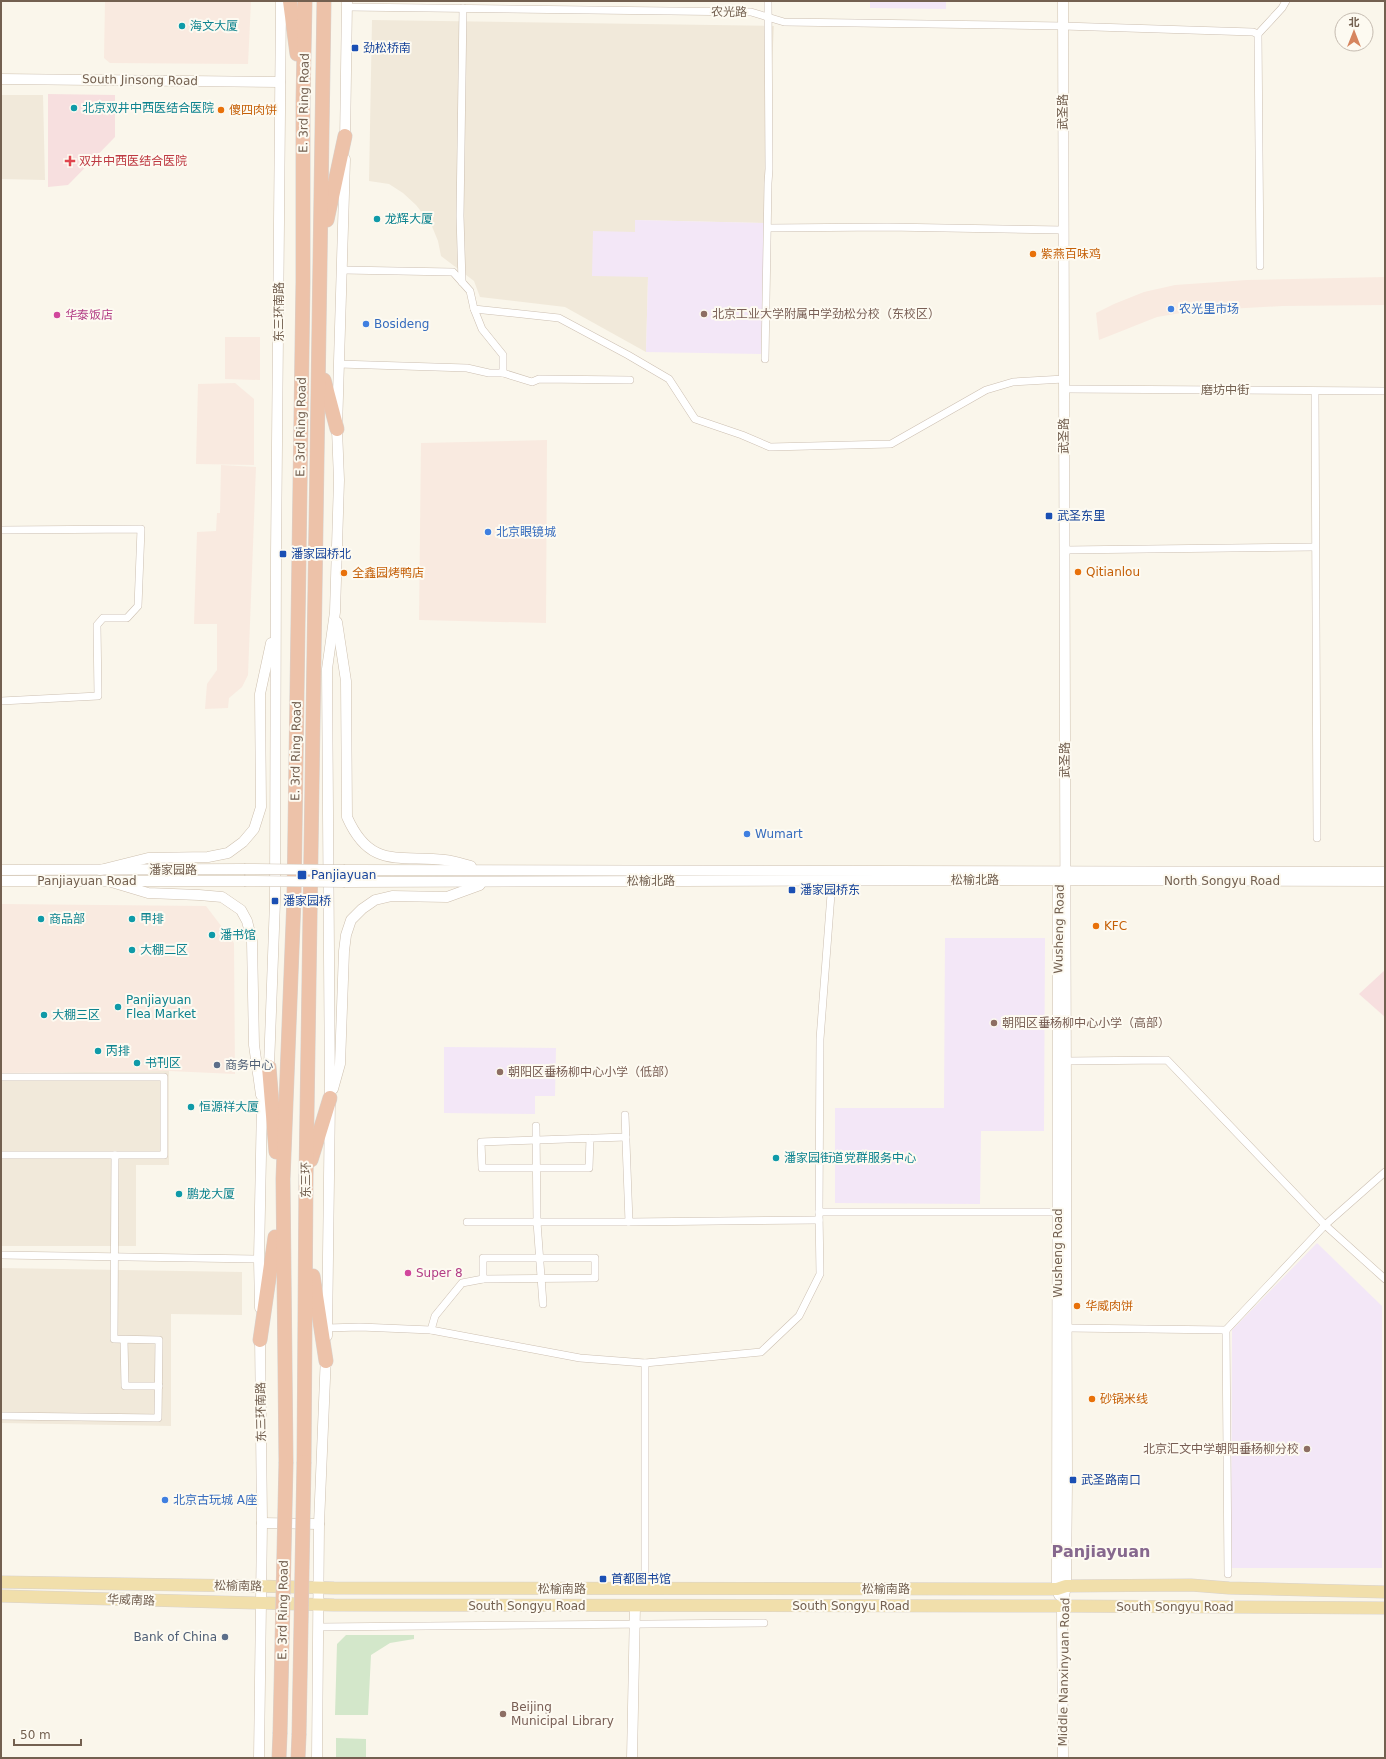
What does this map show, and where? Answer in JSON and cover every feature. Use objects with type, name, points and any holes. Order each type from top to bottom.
[{"type":"highway","points":[[290,1],[303,102]]},
{"type":"highway","name":"E. 3rd Ring Road","points":[[294,898],[303,282],[303,102],[305,1]]},
{"type":"highway","name":"E. 3rd Ring Road","points":[[311,897],[324,1]]},
{"type":"highway","points":[[320,250],[345,136]]},
{"type":"highway","points":[[319,363],[337,429]]},
{"type":"highway","name":"东三环","points":[[304,1462],[307,1236],[306,1178],[311,897]]},
{"type":"highway","name":"东三环","points":[[286,1462],[283,1180],[294,898]]},
{"type":"highway","points":[[269,1067],[276,1163],[283,1180]]},
{"type":"highway","points":[[306,1178],[330,1098]]},
{"type":"highway","points":[[260,1340],[274,1255],[274,1239],[283,1212]]},
{"type":"highway","points":[[307,1236],[326,1361]]},
{"type":"highway","name":"E. 3rd Ring Road","points":[[279,1758],[286,1462]]},
{"type":"highway","name":"E. 3rd Ring Road","points":[[298,1758],[304,1462]]},
{"type":"main road","name":"松榆南路","points":[[1,1582],[318,1588],[645,1590],[1062,1587]]},
{"type":"main road","name":"South Songyu Road","points":[[1062,1587],[1191,1585],[1229,1588],[1385,1592]]},
{"type":"main road","name":"华威南路","points":[[1,1596],[318,1605]]},
{"type":"main road","name":"South Songyu Road","points":[[318,1605],[1385,1608]]},
{"type":"street","name":"东三环南路","points":[[259,1758],[262,1522],[259,1259],[262,1102],[269,1067],[275,901],[281,1]]},
{"type":"street","points":[[765,359],[769,169],[768,1]]},
{"type":"street","name":"武圣路","points":[[1063,1],[1065,550],[1063,877]]},
{"type":"street","points":[[1260,266],[1258,34],[1282,8],[1286,1]]},
{"type":"street","points":[[317,1758],[319,1524],[327,1328],[330,1098],[327,669],[335,612],[339,480],[337,429],[343,270],[347,4]]},
{"type":"street","name":"农光路","points":[[347,4],[751,12],[784,22],[1063,26],[1246,32],[1258,34]]},
{"type":"street","points":[[459,6],[460,216],[462,282]]},
{"type":"street","name":"South Jinsong Road","points":[[1,79],[280,82]]},
{"type":"street","points":[[768,228],[887,227],[1064,230]]},
{"type":"street","points":[[343,270],[453,272],[470,291],[474,309],[482,329],[503,355],[503,373]]},
{"type":"street","name":"磨坊中街","points":[[474,309],[559,318],[669,379],[694,419],[742,435],[770,447],[891,444],[986,390],[1013,382],[1315,391],[1385,391]]},
{"type":"street","points":[[339,364],[467,368],[503,373],[532,382],[539,379],[630,380]]},
{"type":"street","points":[[1315,391],[1317,838]]},
{"type":"street","points":[[1,530],[141,529],[138,606],[127,618],[103,618],[97,625],[98,696],[1,701]]},
{"type":"street","points":[[1065,550],[1315,547]]},
{"type":"street","points":[[335,612],[346,681],[347,817],[354,833],[370,850],[395,858],[446,860],[487,870]]},
{"type":"street","points":[[100,870],[148,858],[208,856],[228,852],[243,842],[254,829],[261,807],[260,694],[276,623]]},
{"type":"street","name":"潘家园路","points":[[1,870],[345,870]]},
{"type":"street","name":"松榆北路","points":[[345,870],[487,870],[1063,877]]},
{"type":"street","name":"North Songyu Road","points":[[1063,877],[1385,872]]},
{"type":"street","name":"松榆北路","points":[[244,881],[832,881],[1063,877]]},
{"type":"street","name":"North Songyu Road","points":[[1063,877],[1385,881]]},
{"type":"street","name":"Wusheng Road","points":[[1062,1587],[1067,1328],[1066,1061],[1063,877]]},
{"type":"street","name":"Wusheng Road","points":[[1062,1587],[1058,1212],[1063,877]]},
{"type":"street","points":[[108,881],[148,893],[199,894],[222,897],[240,910],[247,921],[252,941],[254,1045],[262,1102]]},
{"type":"street","name":"Panjiayuan Road","points":[[1,882],[244,881]]},
{"type":"street","points":[[327,1328],[360,1327],[431,1330],[580,1358],[645,1363],[761,1352],[800,1316],[820,1274],[820,1039],[832,881]]},
{"type":"street","points":[[330,1098],[340,1064],[344,952],[346,935],[351,920],[362,909],[375,900],[392,896],[447,897],[488,882]]},
{"type":"street","points":[[1066,1061],[1167,1060],[1325,1225],[1385,1279]]},
{"type":"street","points":[[1,1077],[164,1077],[164,1155],[1,1155]]},
{"type":"street","points":[[625,1115],[629,1222]]},
{"type":"street","points":[[536,1126],[537,1222],[543,1304]]},
{"type":"street","points":[[590,1138],[589,1168],[482,1168],[481,1142],[590,1138],[626,1137]]},
{"type":"street","points":[[1,1416],[158,1418],[159,1340],[114,1339],[115,1155]]},
{"type":"street","points":[[1228,1574],[1226,1330],[1325,1225],[1385,1172]]},
{"type":"street","points":[[819,1212],[1058,1212]]},
{"type":"street","points":[[467,1222],[819,1220]]},
{"type":"street","points":[[1,1255],[259,1259]]},
{"type":"street","points":[[431,1330],[435,1316],[462,1283],[483,1279],[595,1278],[595,1258],[483,1258],[483,1279]]},
{"type":"street","points":[[1067,1328],[1226,1330]]},
{"type":"street","points":[[124,1340],[125,1386],[159,1386]]},
{"type":"street","points":[[645,1363],[645,1590]]},
{"type":"street","points":[[262,1522],[319,1524]]},
{"type":"street","name":"Middle Nanxinyuan Road","points":[[1062,1587],[1063,1758]]},
{"type":"street","points":[[632,1758],[635,1606]]},
{"type":"street","points":[[318,1626],[764,1623]]},
{"type":"shaded area","name":"海文大厦","points":[[251,1],[248,64],[110,63],[104,58],[105,2]]},
{"type":"shaded area","points":[[870,1],[946,1],[946,9],[870,8]]},
{"type":"shaded area","points":[[372,20],[774,26],[764,223],[635,220],[635,232],[648,277],[646,352],[565,307],[480,297],[474,281],[441,256],[438,241],[431,224],[416,205],[403,193],[389,184],[369,181]]},
{"type":"shaded area","name":"双井中西医结合医院","points":[[48,94],[115,95],[115,137],[68,185],[48,187]]},
{"type":"shaded area","points":[[1,95],[43,95],[45,180],[1,179]]},
{"type":"shaded area","name":"北京工业大学附属中学劲松分校（东校区）","points":[[635,220],[764,223],[761,354],[646,352],[648,277],[592,276],[593,231],[635,232]]},
{"type":"shaded area","name":"农光里市场","points":[[1385,277],[1385,305],[1282,306],[1193,311],[1157,317],[1099,340],[1096,313],[1144,292],[1175,285],[1247,280]]},
{"type":"shaded area","points":[[225,337],[260,337],[260,380],[225,379]]},
{"type":"shaded area","points":[[235,383],[254,399],[254,465],[196,464],[198,384]]},
{"type":"shaded area","name":"北京眼镜城","points":[[547,440],[546,623],[419,620],[421,443]]},
{"type":"shaded area","points":[[221,465],[256,467],[248,675],[242,687],[229,698],[228,708],[205,709],[207,684],[217,670],[217,624],[194,624],[197,532],[216,531],[217,513],[220,513]]},
{"type":"shaded area","name":"Panjiayuan Flea Market","points":[[1,904],[206,906],[234,943],[235,1074],[169,1071],[1,1073]]},
{"type":"shaded area","name":"朝阳区垂杨柳中心小学（高部）","points":[[945,938],[1045,938],[1044,1131],[981,1131],[980,1204],[835,1203],[835,1108],[944,1108]]},
{"type":"shaded area","points":[[1385,970],[1385,1017],[1359,994]]},
{"type":"shaded area","name":"朝阳区垂杨柳中心小学（低部）","points":[[444,1047],[556,1048],[555,1096],[535,1096],[535,1114],[444,1113]]},
{"type":"shaded area","points":[[169,1071],[169,1165],[136,1165],[136,1246],[1,1246],[1,1073]]},
{"type":"shaded area","name":"北京汇文中学朝阳垂杨柳分校","points":[[1317,1243],[1382,1306],[1382,1568],[1231,1568],[1232,1330]]},
{"type":"shaded area","points":[[1,1268],[242,1272],[242,1315],[171,1314],[171,1426],[1,1423]]},
{"type":"green space","points":[[346,1635],[414,1635],[414,1639],[390,1643],[371,1655],[368,1715],[335,1715],[337,1644]]},
{"type":"green space","points":[[336,1738],[366,1739],[366,1758],[336,1758]]},
{"type":"place","name":"海文大厦","points":[[182,26]]},
{"type":"place","name":"劲松桥南","points":[[355,48]]},
{"type":"place","name":"北京双井中西医结合医院","points":[[74,108]]},
{"type":"place","name":"傻四肉饼","points":[[221,110]]},
{"type":"place","name":"双井中西医结合医院","points":[[70,161]]},
{"type":"place","name":"龙辉大厦","points":[[377,219]]},
{"type":"place","name":"紫燕百味鸡","points":[[1033,254]]},
{"type":"place","name":"农光里市场","points":[[1171,309]]},
{"type":"place","name":"北京工业大学附属中学劲松分校（东校区）","points":[[704,314]]},
{"type":"place","name":"华泰饭店","points":[[57,315]]},
{"type":"place","name":"Bosideng","points":[[366,324]]},
{"type":"place","name":"武圣东里","points":[[1049,516]]},
{"type":"place","name":"北京眼镜城","points":[[488,532]]},
{"type":"place","name":"潘家园桥北","points":[[283,554]]},
{"type":"place","name":"Qitianlou","points":[[1078,572]]},
{"type":"place","name":"全鑫园烤鸭店","points":[[344,573]]},
{"type":"place","name":"Wumart","points":[[747,834]]},
{"type":"place","name":"Panjiayuan","points":[[302,875]]},
{"type":"place","name":"潘家园桥东","points":[[792,890]]},
{"type":"place","name":"潘家园桥","points":[[275,901]]},
{"type":"place","name":"商品部","points":[[41,919]]},
{"type":"place","name":"甲排","points":[[132,919]]},
{"type":"place","name":"KFC","points":[[1096,926]]},
{"type":"place","name":"潘书馆","points":[[212,935]]},
{"type":"place","name":"大棚二区","points":[[132,950]]},
{"type":"place","name":"Panjiayuan Flea Market","points":[[118,1007]]},
{"type":"place","name":"大棚三区","points":[[44,1015]]},
{"type":"place","name":"朝阳区垂杨柳中心小学（高部）","points":[[994,1023]]},
{"type":"place","name":"丙排","points":[[98,1051]]},
{"type":"place","name":"书刊区","points":[[137,1063]]},
{"type":"place","name":"商务中心","points":[[217,1065]]},
{"type":"place","name":"朝阳区垂杨柳中心小学（低部）","points":[[500,1072]]},
{"type":"place","name":"恒源祥大厦","points":[[191,1107]]},
{"type":"place","name":"潘家园街道党群服务中心","points":[[776,1158]]},
{"type":"place","name":"鹏龙大厦","points":[[179,1194]]},
{"type":"place","name":"Super 8","points":[[408,1273]]},
{"type":"place","name":"华威肉饼","points":[[1077,1306]]},
{"type":"place","name":"砂锅米线","points":[[1092,1399]]},
{"type":"place","name":"北京汇文中学朝阳垂杨柳分校","points":[[1307,1449]]},
{"type":"place","name":"武圣路南口","points":[[1073,1480]]},
{"type":"place","name":"北京古玩城 A座","points":[[165,1500]]},
{"type":"place","name":"首都图书馆","points":[[603,1579]]},
{"type":"place","name":"Bank of China","points":[[225,1637]]},
{"type":"place","name":"Beijing Municipal Library","points":[[503,1714]]},
{"type":"district","name":"Panjiayuan","points":[[1101,1551]]}]
